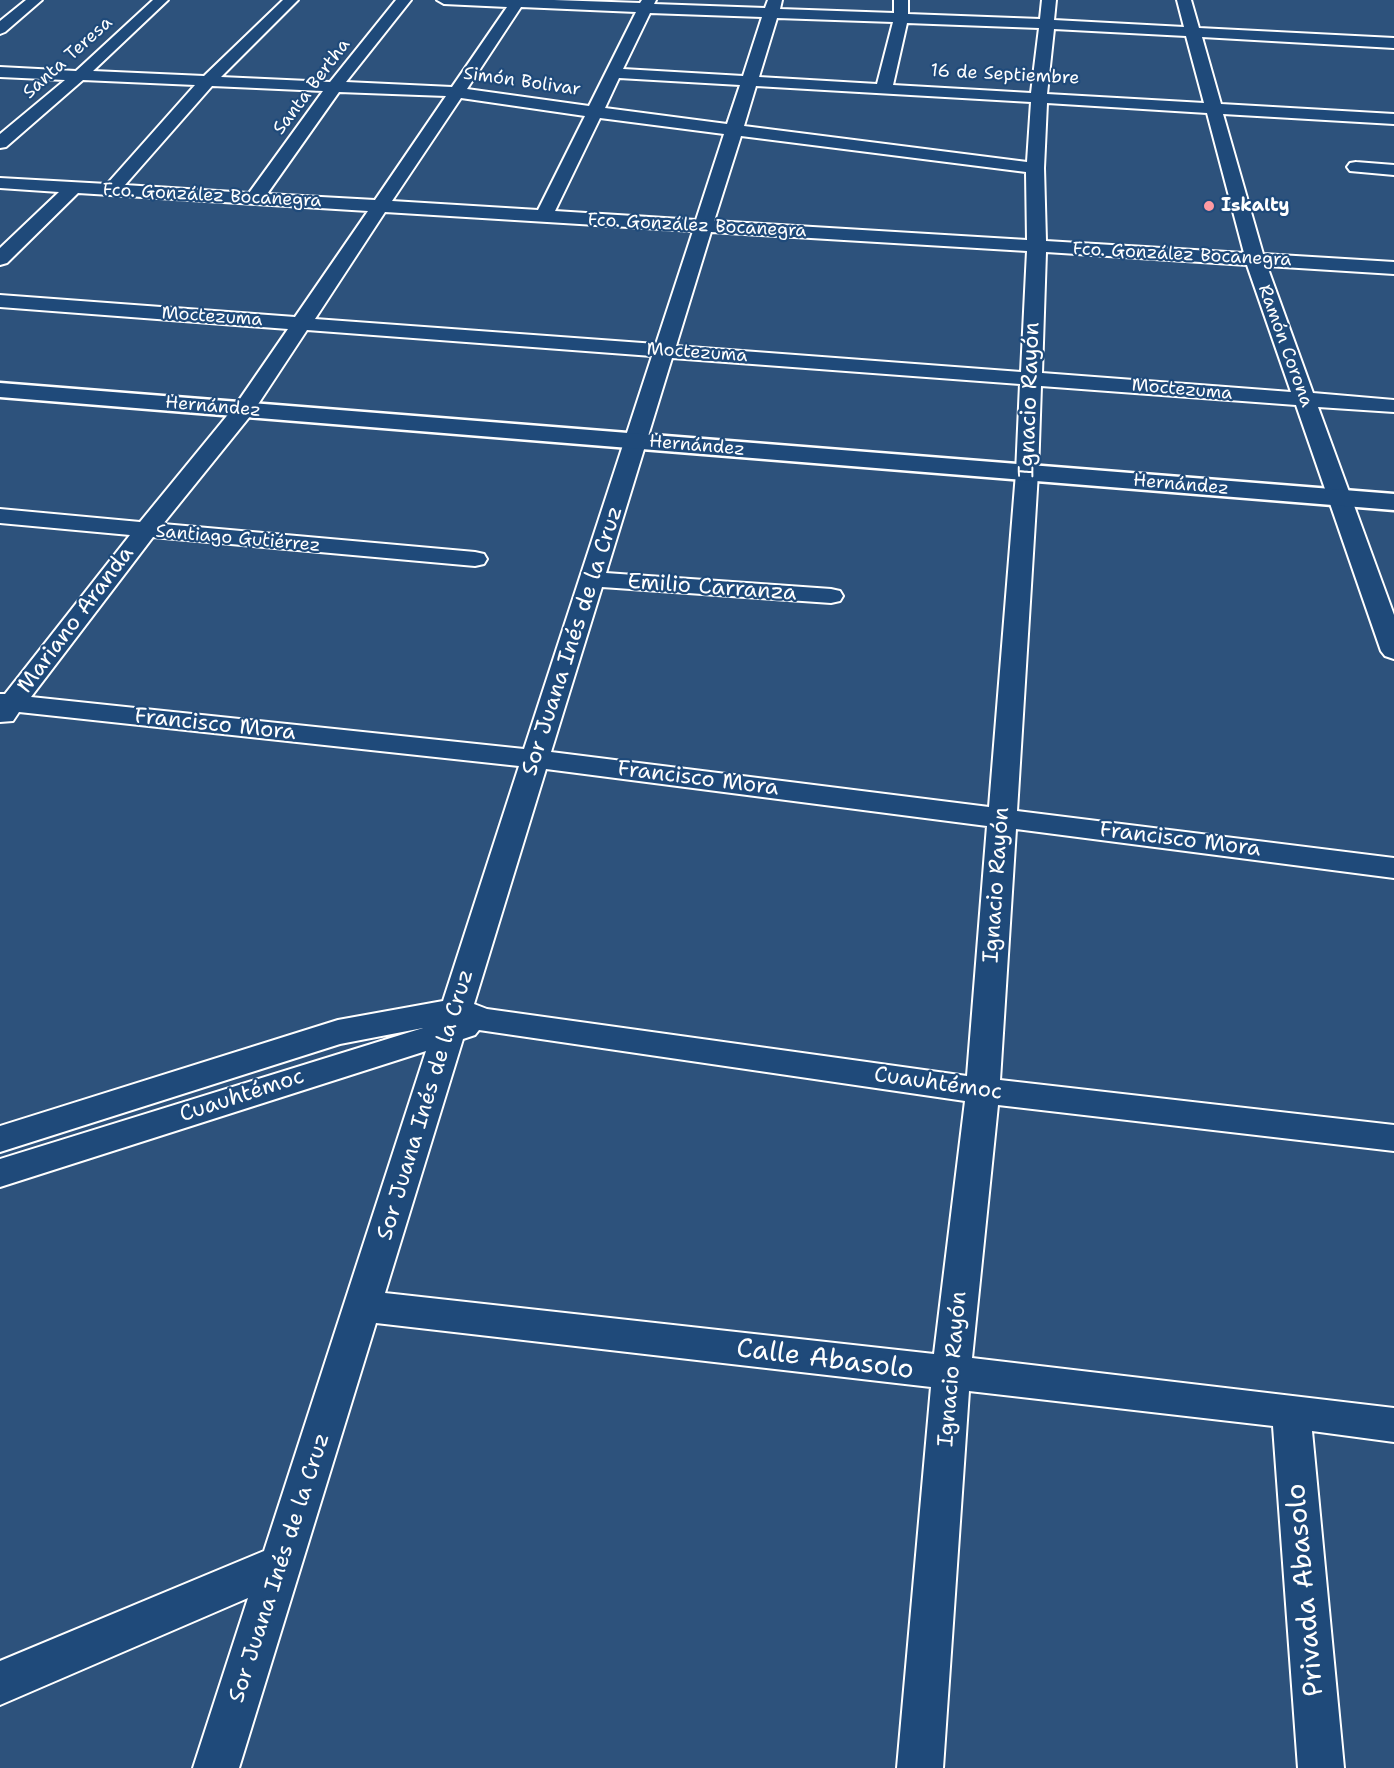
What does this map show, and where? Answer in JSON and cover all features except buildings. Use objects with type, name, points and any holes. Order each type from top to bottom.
[{"type":"street","points":[[0,29],[35,0]]},
{"type":"street","name":"Santa Teresa","points":[[0,143],[80,76],[161,0]]},
{"type":"street","points":[[111,190],[208,81],[291,0]]},
{"type":"street","name":"Santa Bertha","points":[[254,199],[335,86],[404,0]]},
{"type":"street","points":[[444,0],[773,6],[901,18],[1049,12],[1192,31],[1394,43]]},
{"type":"street","points":[[884,88],[901,18],[901,0]]},
{"type":"street","name":"Ramón Corona","points":[[1184,0],[1255,260],[1394,651]]},
{"type":"street","name":"Mariano Aranda","points":[[4,708],[243,410],[518,2]]},
{"type":"street","points":[[544,216],[647,4]]},
{"type":"street","name":"Sor Juana Inés de la Cruz","points":[[216,1768],[363,1306],[463,1021],[536,759],[773,6]]},
{"type":"street","name":"Ignacio Rayón","points":[[920,1768],[951,1374],[983,1091],[1027,473],[1037,246],[1035,168],[1039,97],[1049,12]]},
{"type":"street","name":"Simón Bolivar","points":[[0,72],[456,92],[594,112],[1035,168]]},
{"type":"street","name":"16 de Septiembre","points":[[613,73],[1394,119]]},
{"type":"street","points":[[1356,167],[1394,170]]},
{"type":"street","name":"Fco. González Bocanegra","points":[[2,185],[1394,268]]},
{"type":"street","points":[[0,259],[73,188]]},
{"type":"street","name":"Moctezuma","points":[[0,301],[1394,406]]},
{"type":"street","name":"Hernández","points":[[0,390],[1394,502]]},
{"type":"street","name":"Santiago Gutiérrez","points":[[0,516],[145,531],[475,559]]},
{"type":"street","name":"Emilio Carranza","points":[[592,579],[831,596]]},
{"type":"street","name":"Francisco Mora","points":[[4,708],[536,759],[1394,868]]},
{"type":"street","name":"Cuauhtémoc","points":[[0,1173],[463,1021]]},
{"type":"street","name":"Cuauhtémoc","points":[[0,1139],[338,1032],[463,1021],[983,1091],[1394,1138]]},
{"type":"street","name":"Calle Abasolo","points":[[363,1306],[1291,1411],[1394,1425]]},
{"type":"street","name":"Privada Abasolo","points":[[1291,1411],[1321,1768]]},
{"type":"street","points":[[0,1683],[281,1564]]},
{"type":"place","name":"Iskalty","points":[[1209,206]]}]
